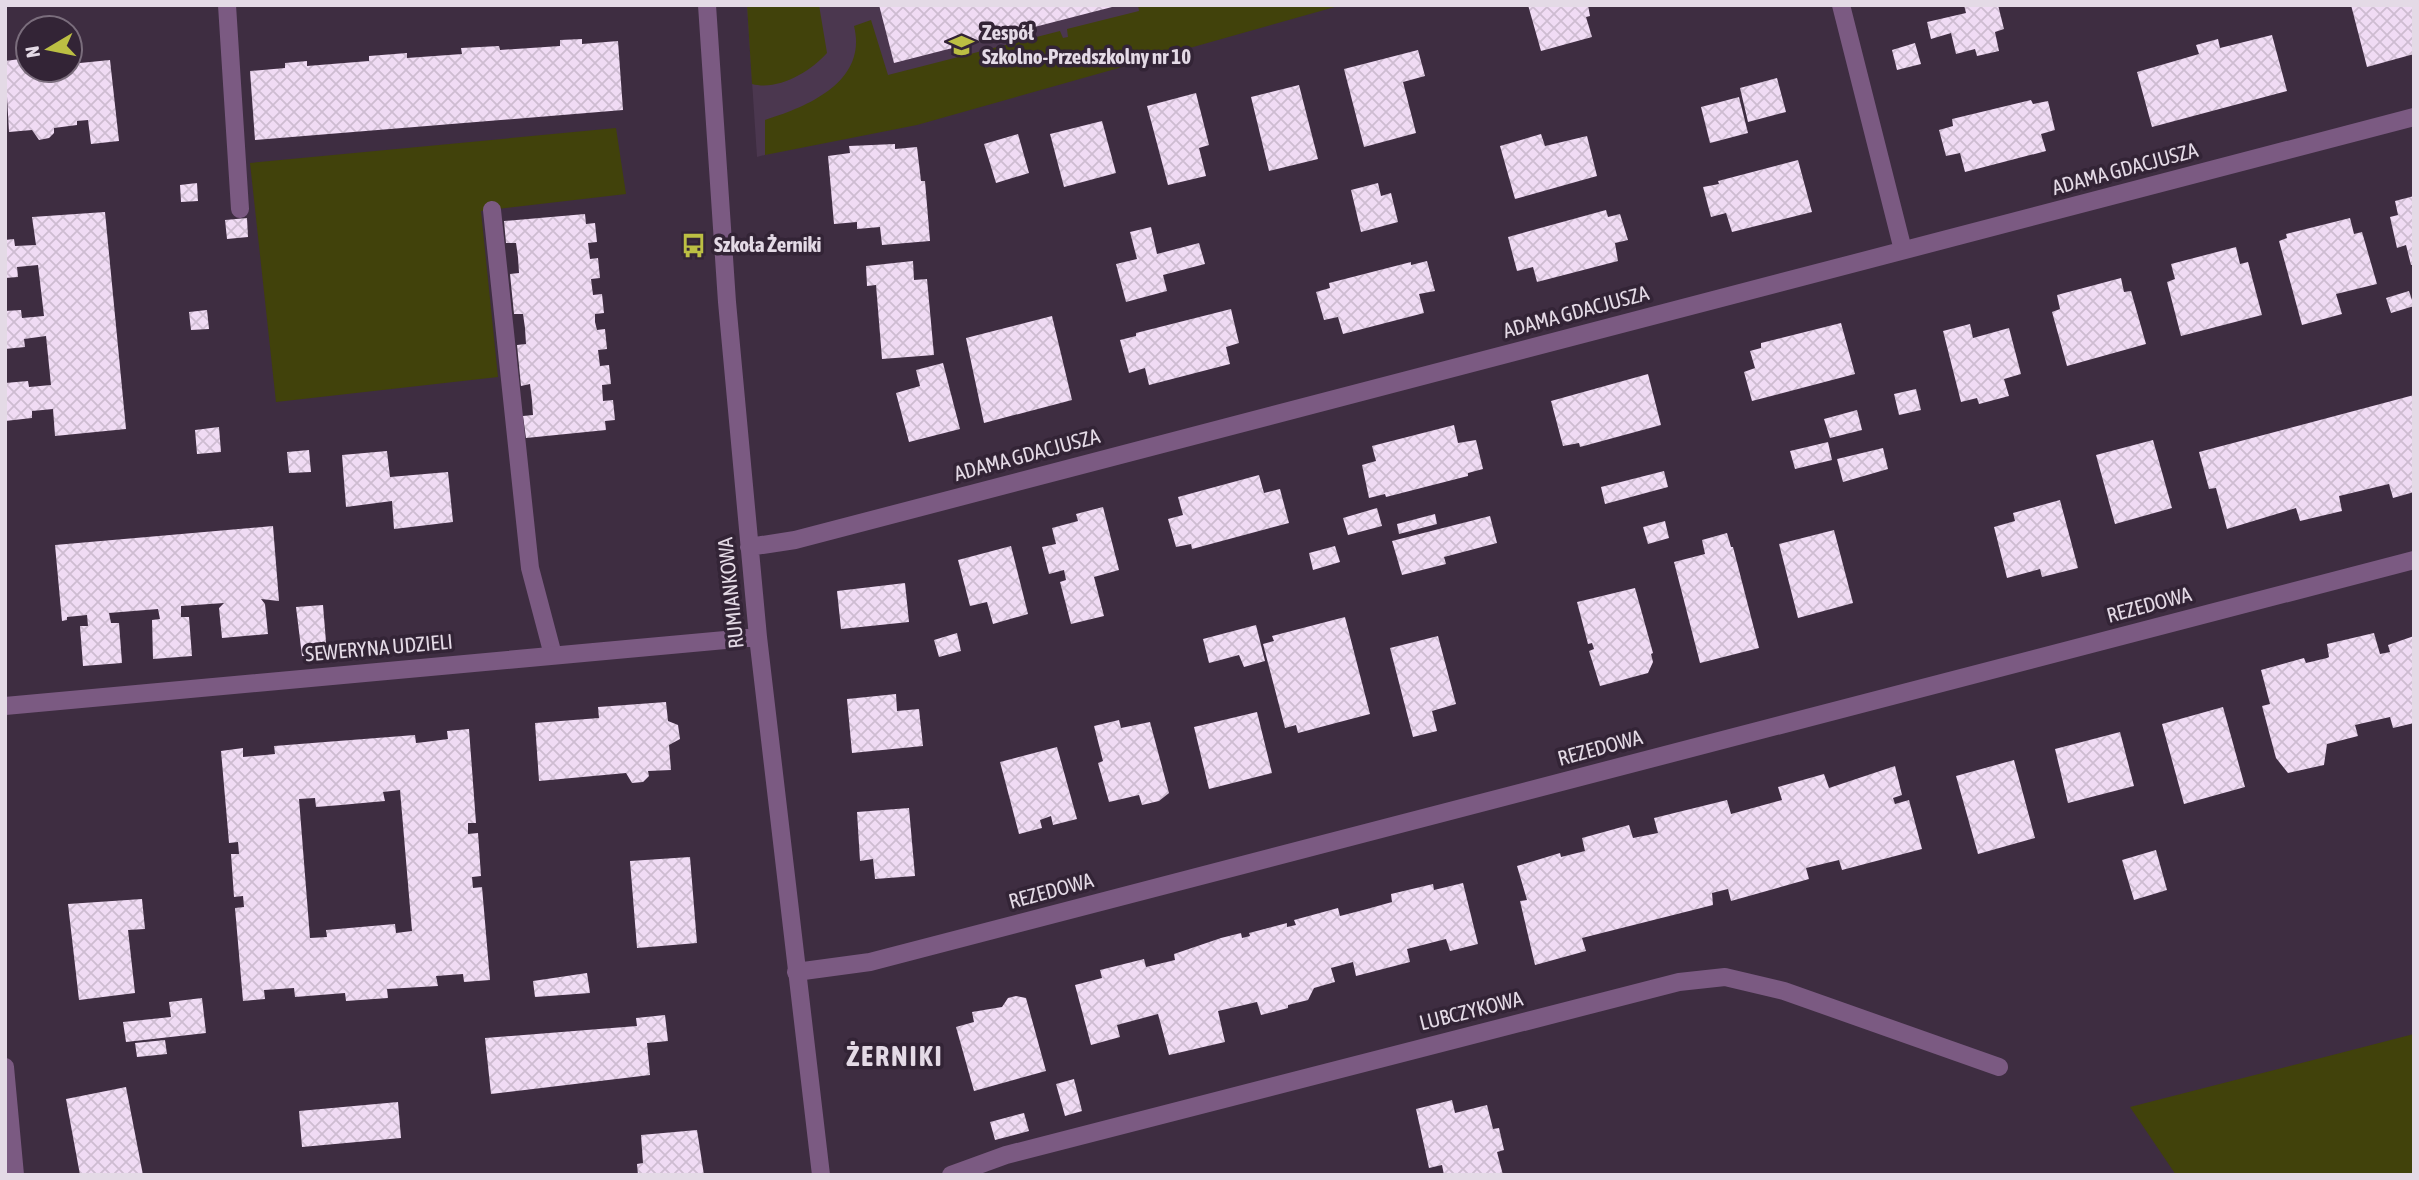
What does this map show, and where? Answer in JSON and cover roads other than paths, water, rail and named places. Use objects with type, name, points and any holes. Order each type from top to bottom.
[{"type":"street","points":[[227,5],[240,209]]},
{"type":"street","name":"RUMIANKOWA","points":[[707,5],[727,302],[749,547],[821,1175]]},
{"type":"street","points":[[1841,5],[1903,250]]},
{"type":"street","name":"ADAMA GDACJUSZA","points":[[749,547],[795,540],[2414,117]]},
{"type":"street","points":[[492,210],[530,569],[554,655]]},
{"type":"street","name":"REZEDOWA","points":[[796,972],[870,962],[2414,560]]},
{"type":"street","name":"SEWERYNA UDZIELI","points":[[5,706],[758,637]]},
{"type":"street","name":"LUBCZYKOWA","points":[[951,1175],[1020,1151],[1679,982],[1725,977],[1784,991],[1999,1067]]},
{"type":"street","points":[[5,1067],[15,1175]]},
{"type":"place","name":"Zespół Szkolno-Przedszkolny nr 10","points":[[962,45]]},
{"type":"place","name":"Szkoła Żerniki","points":[[694,245]]},
{"type":"district","name":"ŻERNIKI","points":[[895,1056]]}]
